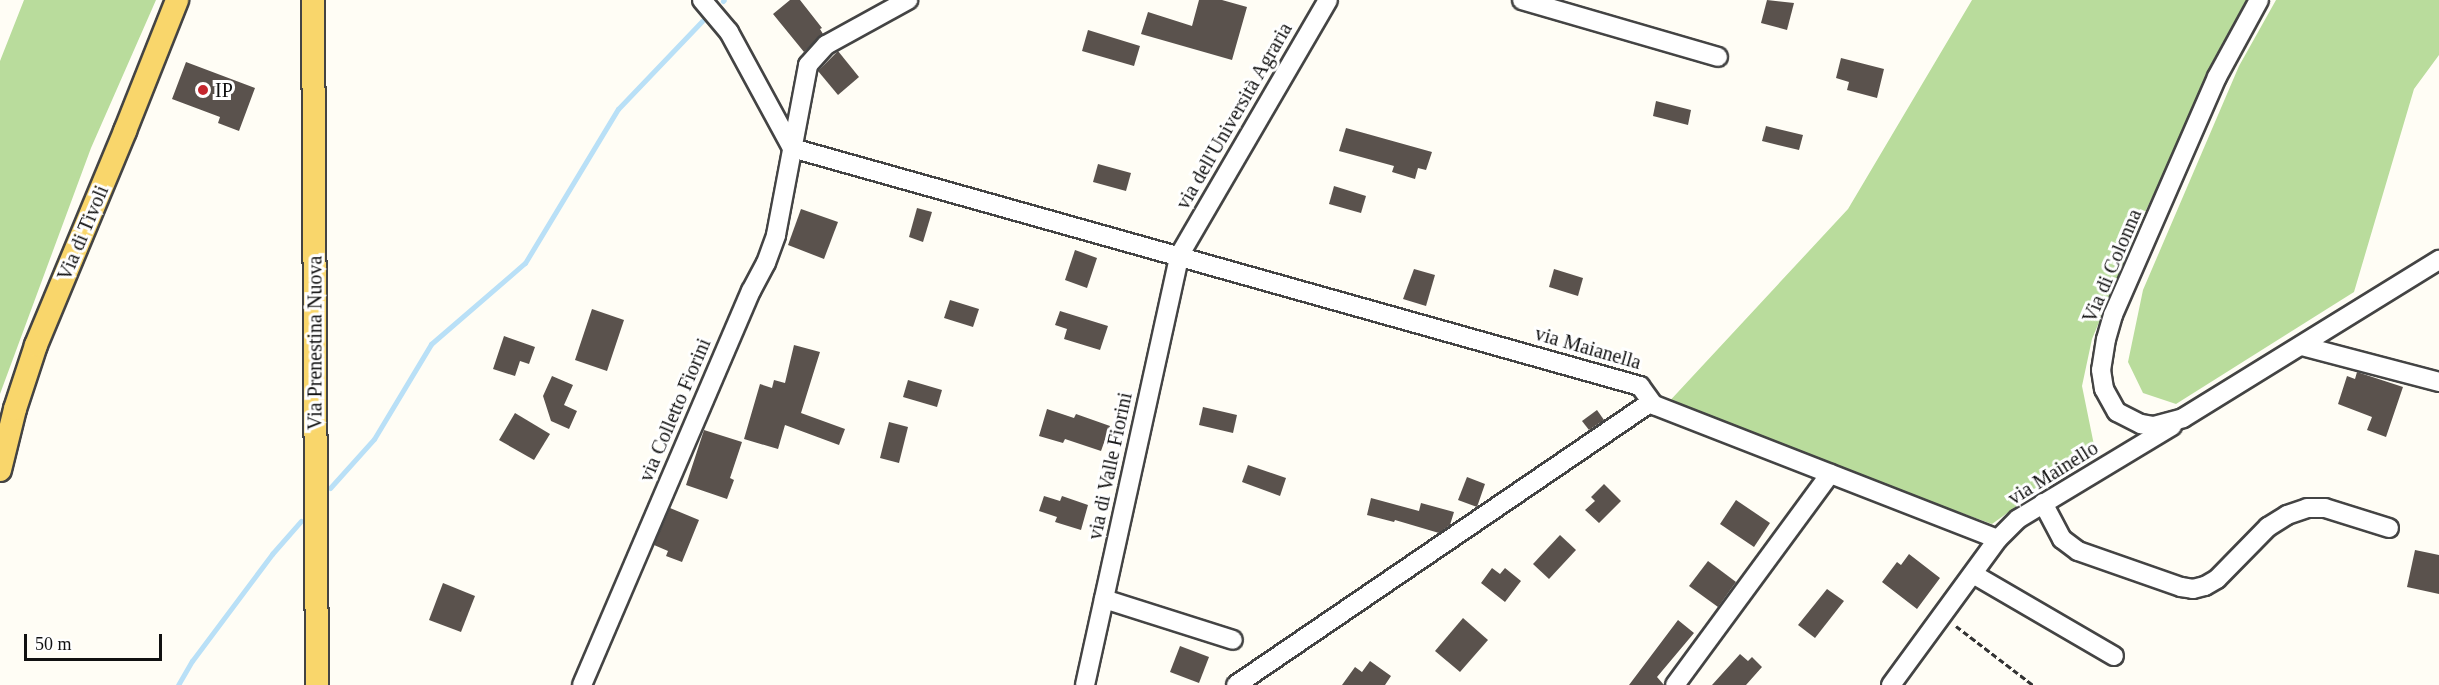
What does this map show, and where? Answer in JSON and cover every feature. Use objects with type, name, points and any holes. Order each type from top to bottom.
[{"type":"main road","name":"Via di Tivoli","points":[[0,470],[17,401],[36,345],[177,0]]},
{"type":"main road","name":"Via Prenestina Nuova","points":[[313,0],[317,685]]},
{"type":"street","points":[[702,0],[729,32],[792,147]]},
{"type":"street","name":"via Colletto Fiorini","points":[[582,685],[776,236],[804,75],[814,56],[840,36],[908,0]]},
{"type":"street","name":"via dell'Università Agraria","points":[[1179,256],[1328,0]]},
{"type":"street","points":[[1522,0],[1718,57]]},
{"type":"street","name":"Via di Colonna","points":[[2259,0],[2217,77],[2114,315],[2101,370],[2104,389],[2116,412],[2141,424],[2154,426],[2197,412],[2439,260]]},
{"type":"street","name":"via Maianella","points":[[792,147],[1640,386],[1647,392],[1651,402],[1998,539]]},
{"type":"street","name":"via di Valle Fiorini","points":[[1086,685],[1179,256]]},
{"type":"street","points":[[2302,346],[2439,382]]},
{"type":"street","points":[[1236,685],[1651,402]]},
{"type":"street","name":"via Mainello","points":[[1891,685],[1998,539],[2018,519],[2197,412]]},
{"type":"street","points":[[1675,685],[1830,474]]},
{"type":"street","points":[[2043,503],[2062,539],[2078,551],[2181,587],[2193,589],[2205,586],[2217,579],[2256,537],[2277,521],[2307,508],[2325,508],[2389,528]]},
{"type":"street","points":[[1973,574],[2114,656]]},
{"type":"street","points":[[1104,599],[1233,640]]},
{"type":"path","points":[[1942,616],[2033,685]]},
{"type":"green space","points":[[24,0],[156,0],[91,148],[0,394],[0,61]]},
{"type":"green space","points":[[1972,0],[2247,0],[2147,208],[2092,339],[2082,386],[2095,450],[1992,524],[1665,406],[1848,209]]},
{"type":"green space","points":[[2276,0],[2439,0],[2439,55],[2414,89],[2354,292],[2176,404],[2143,393],[2128,362],[2143,290],[2239,66]]},
{"type":"building","points":[[790,0],[800,0],[822,28],[820,29],[823,34],[804,52],[773,14]]},
{"type":"building","points":[[1199,0],[1222,0],[1247,7],[1232,60],[1141,34],[1148,12],[1192,26]]},
{"type":"building","points":[[1767,0],[1794,3],[1787,30],[1761,23]]},
{"type":"building","points":[[1088,30],[1140,46],[1134,66],[1082,51]]},
{"type":"building","points":[[838,51],[859,77],[838,95],[818,71]]},
{"type":"building","points":[[1841,58],[1884,69],[1877,98],[1847,90],[1849,82],[1836,78]]},
{"type":"building","name":"IP","points":[[186,62],[255,88],[239,131],[218,123],[220,117],[172,99]]},
{"type":"building","points":[[1656,101],[1691,110],[1688,125],[1653,116]]},
{"type":"building","points":[[1766,126],[1803,135],[1799,150],[1762,141]]},
{"type":"building","points":[[1346,128],[1432,152],[1426,170],[1418,168],[1415,179],[1392,172],[1394,166],[1339,151]]},
{"type":"building","points":[[1098,164],[1131,173],[1126,191],[1093,182]]},
{"type":"building","points":[[1334,186],[1366,196],[1361,213],[1329,204]]},
{"type":"building","points":[[917,208],[932,212],[923,242],[909,237]]},
{"type":"building","points":[[801,209],[838,222],[824,259],[788,245]]},
{"type":"building","points":[[1075,250],[1097,258],[1087,288],[1065,280]]},
{"type":"building","points":[[1414,269],[1435,275],[1426,306],[1403,299]]},
{"type":"building","points":[[1554,269],[1583,278],[1578,296],[1549,287]]},
{"type":"building","points":[[950,300],[979,309],[973,327],[944,318]]},
{"type":"building","points":[[592,309],[624,320],[607,371],[575,360]]},
{"type":"building","points":[[1060,311],[1108,326],[1100,350],[1064,339],[1067,329],[1055,325]]},
{"type":"building","points":[[504,336],[535,347],[529,364],[520,361],[515,376],[493,369]]},
{"type":"building","points":[[794,345],[820,352],[801,413],[845,429],[839,445],[785,425],[778,449],[744,439],[760,384],[772,388],[774,380],[785,383]]},
{"type":"building","points":[[2357,372],[2403,387],[2386,437],[2367,430],[2372,417],[2338,404],[2347,376],[2355,379]]},
{"type":"building","points":[[552,376],[573,385],[564,405],[577,411],[569,429],[551,421],[543,396]]},
{"type":"building","points":[[908,380],[942,390],[937,407],[903,397]]},
{"type":"building","points":[[1203,407],[1237,415],[1233,433],[1199,425]]},
{"type":"building","points":[[1047,409],[1074,418],[1076,414],[1110,426],[1101,451],[1065,439],[1063,443],[1039,436]]},
{"type":"building","points":[[1597,410],[1604,420],[1589,430],[1582,421]]},
{"type":"building","points":[[515,413],[550,434],[534,460],[499,440]]},
{"type":"building","points":[[889,422],[908,427],[899,463],[880,458]]},
{"type":"building","points":[[704,430],[742,442],[730,478],[734,480],[727,499],[686,485]]},
{"type":"building","points":[[1248,465],[1286,478],[1280,496],[1242,482]]},
{"type":"building","points":[[1467,477],[1485,484],[1477,507],[1458,500]]},
{"type":"building","points":[[1604,484],[1621,501],[1599,523],[1585,510],[1595,501],[1591,497]]},
{"type":"building","points":[[1044,496],[1060,501],[1062,496],[1088,505],[1081,530],[1055,522],[1057,517],[1039,511]]},
{"type":"building","points":[[1371,498],[1419,511],[1421,503],[1454,512],[1450,525],[1439,533],[1395,520],[1394,522],[1367,515]]},
{"type":"building","points":[[1736,500],[1770,523],[1754,547],[1720,524]]},
{"type":"building","points":[[670,508],[699,520],[682,562],[666,556],[668,551],[654,545]]},
{"type":"building","points":[[1560,535],[1576,550],[1549,579],[1533,564]]},
{"type":"building","points":[[2415,550],[2439,555],[2439,594],[2407,587]]},
{"type":"building","points":[[1909,554],[1940,578],[1917,609],[1882,582],[1897,562],[1901,565]]},
{"type":"building","points":[[1708,561],[1736,582],[1718,607],[1689,586]]},
{"type":"building","points":[[1492,568],[1500,574],[1505,568],[1521,581],[1505,602],[1481,583]]},
{"type":"building","points":[[443,583],[475,596],[461,632],[429,620]]},
{"type":"building","points":[[1827,589],[1844,601],[1815,638],[1798,625]]},
{"type":"building","points":[[1463,618],[1488,640],[1460,672],[1435,651]]},
{"type":"building","points":[[1678,620],[1694,633],[1657,677],[1664,685],[1629,685]]},
{"type":"building","points":[[1180,646],[1209,657],[1199,683],[1170,672]]},
{"type":"building","points":[[1740,654],[1748,661],[1752,657],[1762,667],[1746,685],[1712,685]]},
{"type":"building","points":[[1370,661],[1391,676],[1385,685],[1342,685],[1355,667],[1362,672]]},
{"type":"waterway","points":[[330,488],[374,439],[431,344],[525,263],[618,109],[702,21]]},
{"type":"waterway","points":[[178,685],[192,661],[272,554],[301,521]]},
{"type":"place","name":"IP","points":[[203,90]]}]
